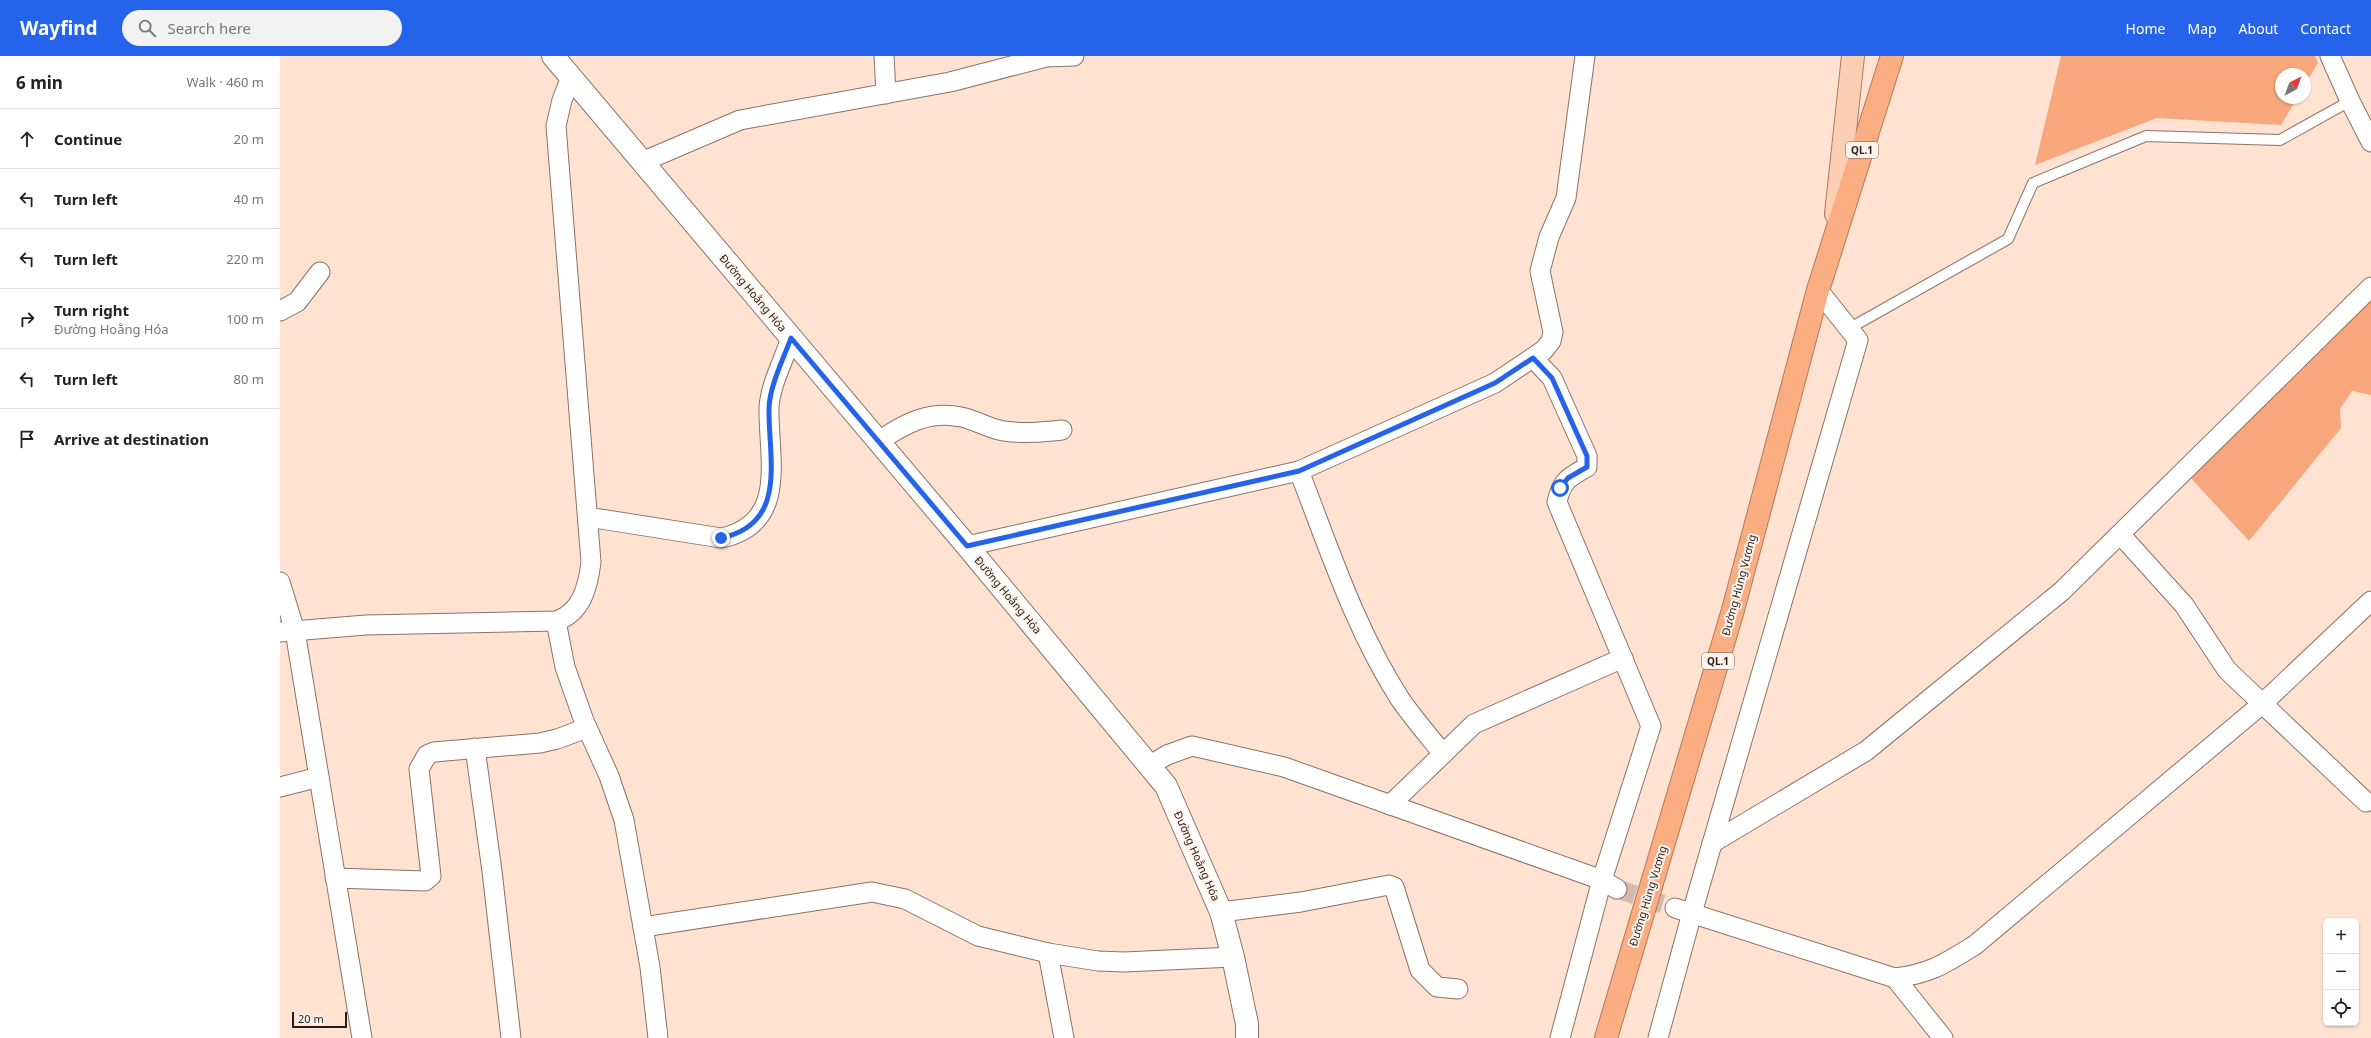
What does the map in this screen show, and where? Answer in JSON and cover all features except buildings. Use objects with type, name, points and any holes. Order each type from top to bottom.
[{"type":"highway","name":"Đường Hùng Vương","points":[[1833,245],[1863,100],[1876,56]]},
{"type":"highway","name":"Đường Hùng Vương","points":[[1606,1038],[1733,610],[1818,290],[1892,56]]},
{"type":"main road","name":"Đường Hoằng Hóa","points":[[553,56],[879,441],[1166,786],[1221,912],[1233,957],[1247,1024],[1247,1038]]},
{"type":"main road","points":[[1833,245],[1853,56]]},
{"type":"street","points":[[884,56],[886,94]]},
{"type":"street","points":[[642,162],[740,120],[950,82],[1046,57],[1074,56]]},
{"type":"street","points":[[967,546],[1299,471],[1495,383],[1544,350],[1553,337],[1540,271],[1549,237],[1566,198],[1585,56]]},
{"type":"street","points":[[2330,56],[2350,101],[2371,142]]},
{"type":"street","points":[[287,632],[366,625],[556,621],[564,619],[581,603],[588,582],[591,562],[556,126],[562,100],[571,77]]},
{"type":"street","points":[[280,311],[297,302],[320,272]]},
{"type":"street","points":[[1712,843],[1866,751],[2062,591],[2371,287]]},
{"type":"street","points":[[1658,1038],[1684,911],[1712,843],[1858,340],[1850,328],[1818,290]]},
{"type":"street","points":[[588,517],[721,538],[739,533],[747,528],[760,514],[770,492],[773,467],[769,408],[771,396],[791,338]]},
{"type":"street","points":[[1533,358],[1552,378],[1587,456],[1587,467],[1568,478],[1560,488],[1557,502],[1651,726],[1610,884],[1560,1038]]},
{"type":"street","points":[[879,441],[916,419],[936,416],[960,417],[1003,431],[1027,433],[1062,430]]},
{"type":"street","points":[[1299,471],[1356,617],[1376,658],[1401,700],[1443,754]]},
{"type":"street","points":[[2120,534],[2184,606],[2226,670],[2366,802]]},
{"type":"street","points":[[280,582],[287,632],[319,777],[362,1038]]},
{"type":"street","points":[[1684,911],[1895,978],[1912,976],[1937,969],[1975,945],[2262,704],[2371,601]]},
{"type":"street","points":[[556,621],[565,668],[587,728],[609,776],[624,820],[643,927],[658,1038]]},
{"type":"street","points":[[1390,805],[1474,724],[1623,658]]},
{"type":"street","points":[[335,878],[425,881],[429,879],[432,872],[419,768],[427,756],[434,752],[540,743],[557,739],[587,728]]},
{"type":"street","points":[[1149,766],[1167,755],[1192,746],[1284,767],[1610,884]]},
{"type":"street","points":[[476,748],[511,1038]]},
{"type":"street","points":[[280,787],[319,777]]},
{"type":"street","points":[[1221,912],[1301,902],[1389,885],[1394,887],[1420,970],[1437,987],[1458,989]]},
{"type":"street","points":[[643,927],[872,892],[905,900],[978,936],[1048,953],[1098,961],[1124,962],[1233,957]]},
{"type":"street","points":[[1048,953],[1064,1038]]},
{"type":"street","points":[[1895,978],[1943,1038]]},
{"type":"lane","points":[[1850,328],[2008,239],[2033,183],[2146,136],[2280,140],[2350,101]]},
{"type":"shaded area","points":[[2061,56],[2315,56],[2318,63],[2311,74],[2311,68],[2275,68],[2275,104],[2293,104],[2281,125],[2157,118],[2035,165]]},
{"type":"shaded area","points":[[2371,290],[2371,395],[2352,391],[2340,409],[2341,428],[2249,541],[2188,475]]},
{"type":"tunnel","points":[[1617,889],[1675,908]]},
{"type":"route","points":[[721,538],[739,533],[747,528],[760,514],[770,492],[773,467],[769,408],[771,396],[791,338],[967,546],[1299,471],[1495,383],[1533,358],[1552,378],[1587,456],[1587,467],[1568,478],[1560,488]]}]
